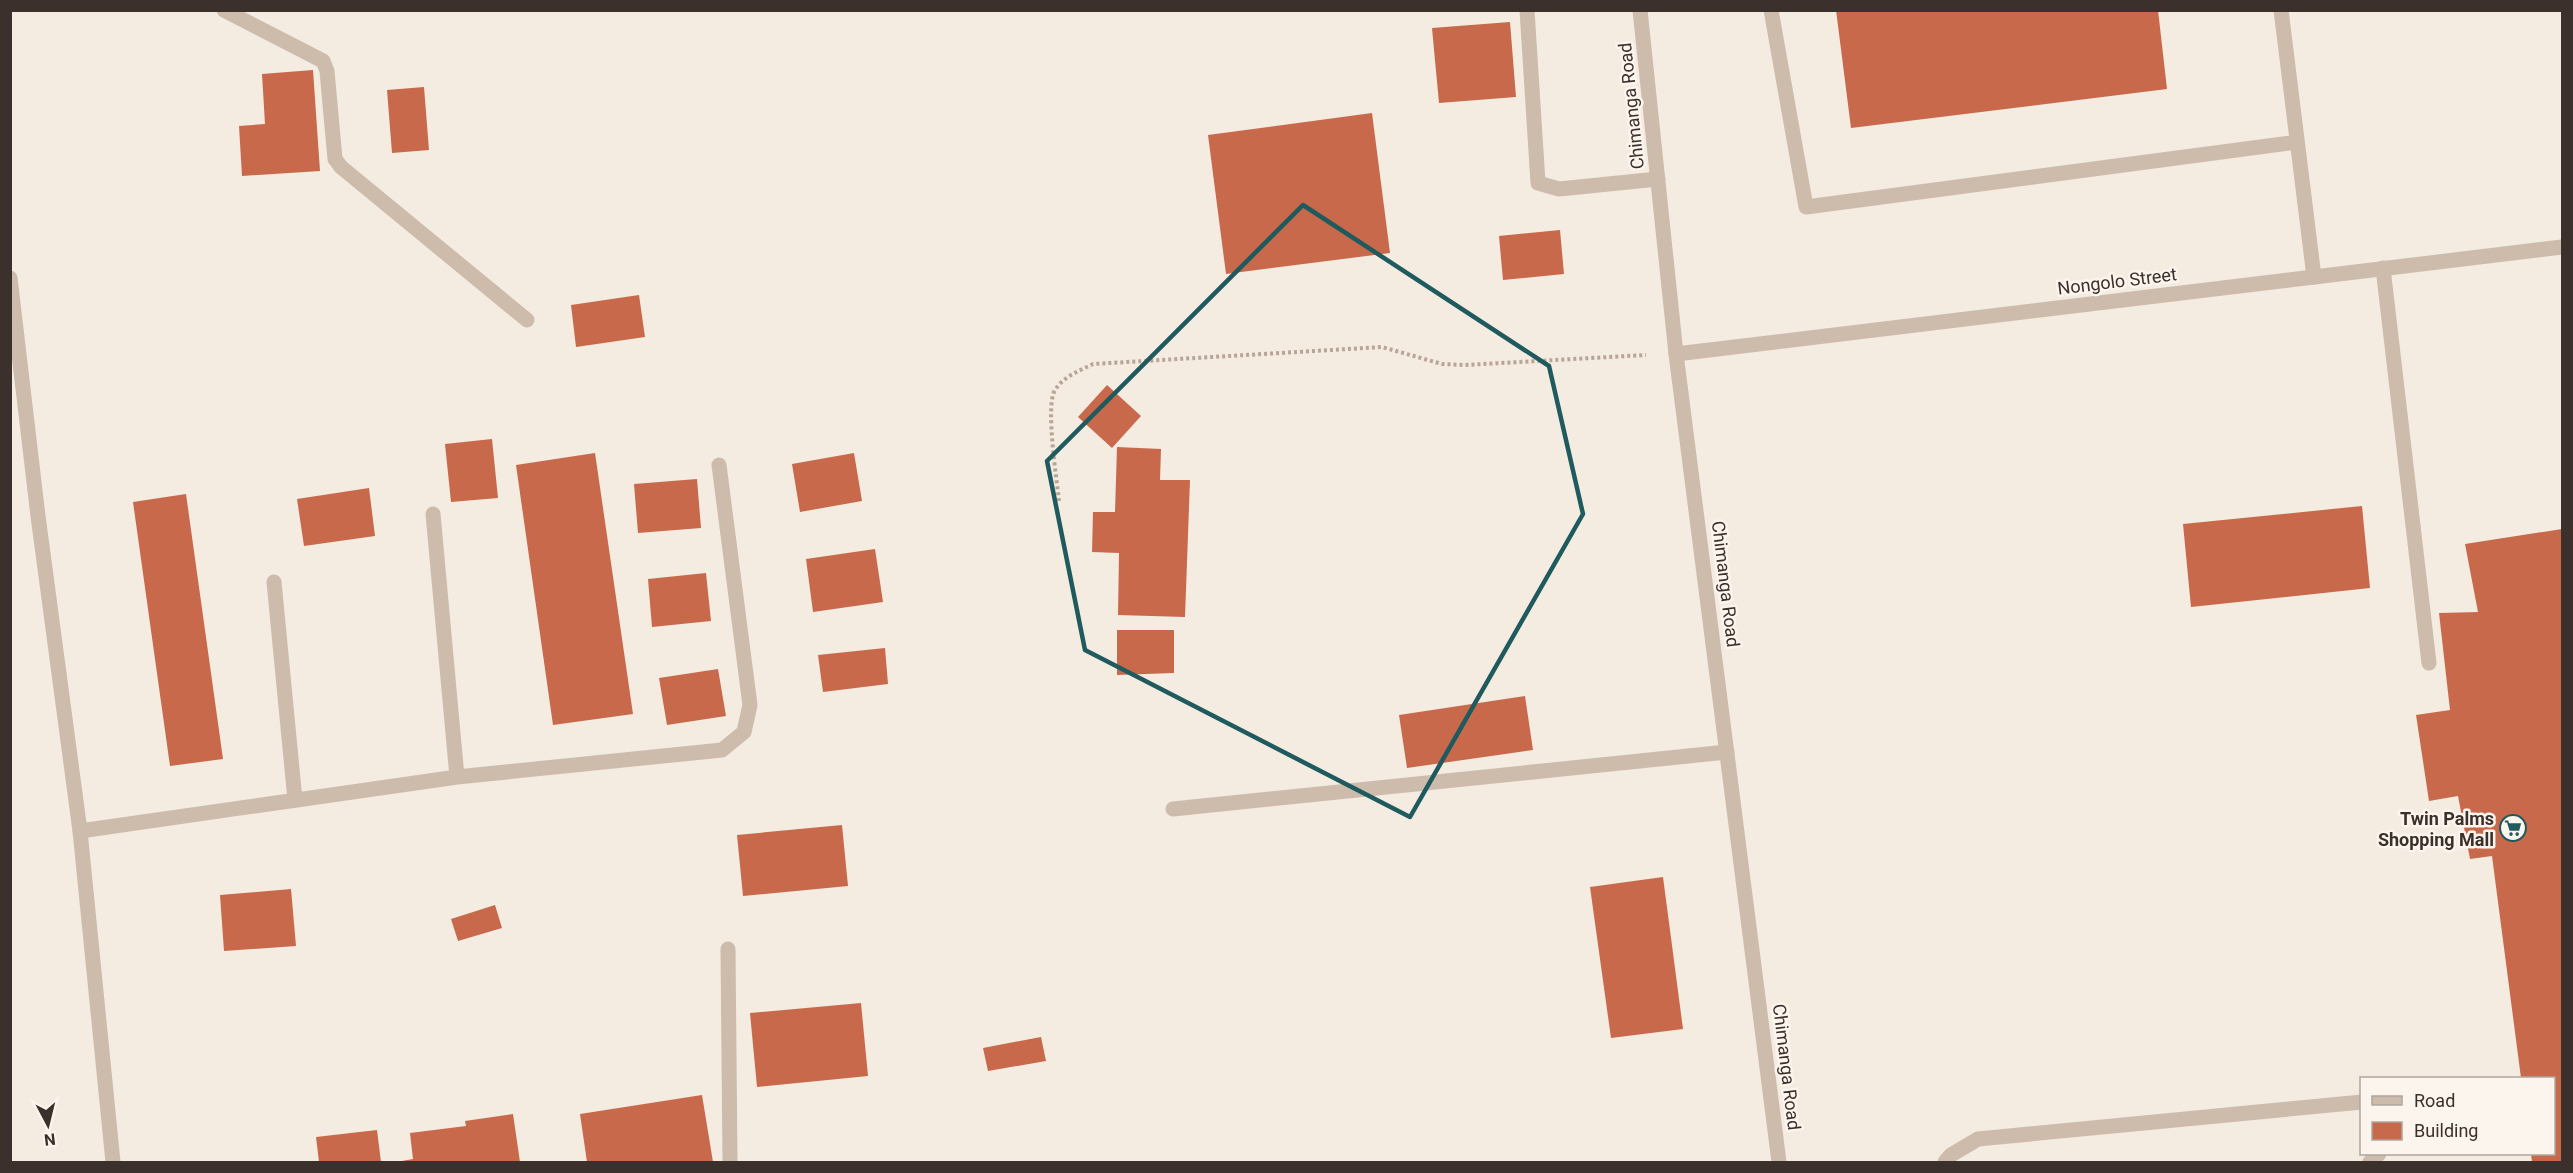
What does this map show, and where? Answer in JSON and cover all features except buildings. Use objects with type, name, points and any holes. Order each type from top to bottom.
[{"type":"street","points":[[224,10],[323,61],[327,71],[335,159],[341,167],[527,320]]},
{"type":"street","points":[[1527,10],[1538,183],[1559,189],[1658,179]]},
{"type":"street","name":"Chimanga Road","points":[[1640,10],[1676,354],[1779,1162]]},
{"type":"street","points":[[1771,10],[1806,207],[2297,142]]},
{"type":"street","points":[[2281,10],[2314,277]]},
{"type":"street","name":"Nongolo Street","points":[[1676,354],[2562,247]]},
{"type":"street","points":[[2383,268],[2429,663]]},
{"type":"street","points":[[10,278],[38,516],[80,831],[112,1162]]},
{"type":"street","points":[[80,831],[457,777],[722,750],[744,732],[750,705],[719,465]]},
{"type":"street","points":[[434,514],[457,777]]},
{"type":"street","points":[[274,582],[295,800]]},
{"type":"street","points":[[1173,809],[1727,752]]},
{"type":"street","points":[[728,949],[730,1162]]},
{"type":"street","points":[[1946,1162],[1950,1155],[1978,1139],[2360,1102]]},
{"type":"path","points":[[1059,501],[1051,418],[1054,391],[1071,374],[1093,364],[1382,347],[1442,364],[1465,365],[1676,354]]},
{"type":"highlighted area","points":[[1303,205],[1549,366],[1583,514],[1410,817],[1085,650],[1047,461]]},
{"type":"place","name":"Twin Palms Shopping Mall","points":[[2513,828]]}]
